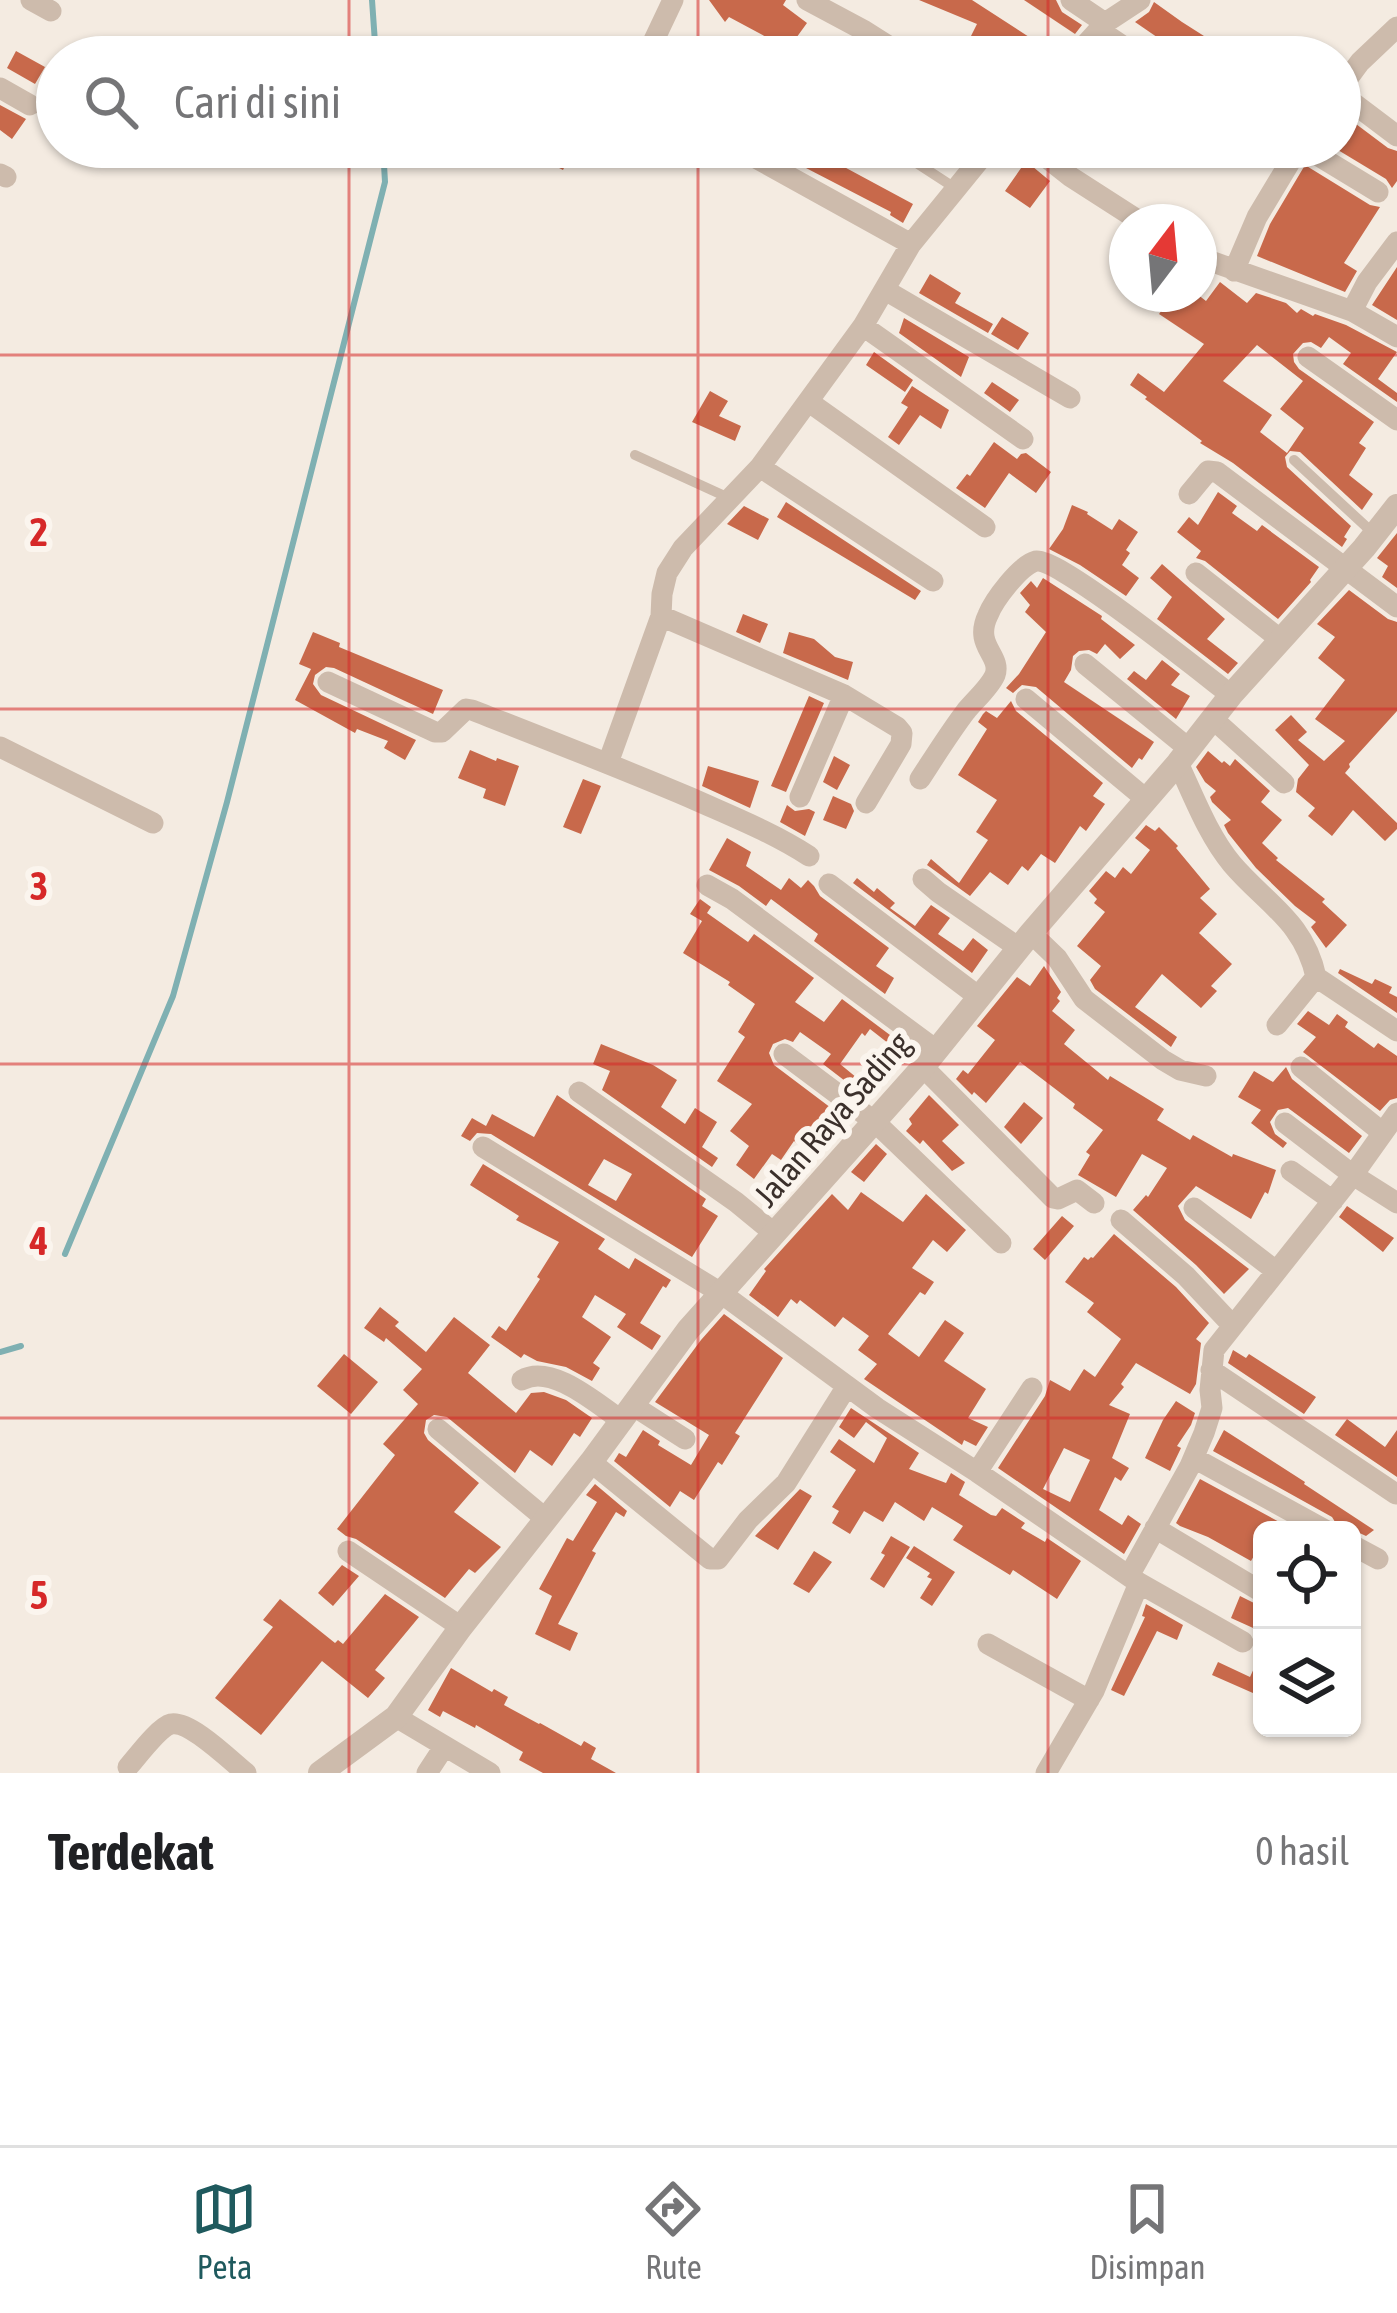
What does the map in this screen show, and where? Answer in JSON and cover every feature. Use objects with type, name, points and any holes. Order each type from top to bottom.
[{"type":"street","points":[[656,36],[673,0]]},
{"type":"street","points":[[807,0],[873,36]]},
{"type":"street","points":[[1071,0],[1113,36]]},
{"type":"street","points":[[1094,36],[1140,0]]},
{"type":"street","points":[[1361,61],[1397,27]]},
{"type":"street","points":[[0,88],[30,105]]},
{"type":"street","points":[[1361,108],[1397,136]]},
{"type":"street","points":[[774,168],[911,244]]},
{"type":"street","points":[[608,763],[661,616],[667,573],[682,548],[760,467],[863,326],[911,244],[972,168]]},
{"type":"street","points":[[1061,168],[1114,204]]},
{"type":"street","points":[[1289,168],[1257,218],[1217,264],[1352,311],[1397,337]]},
{"type":"street","points":[[1337,168],[1378,192]]},
{"type":"street","points":[[1352,311],[1397,242]]},
{"type":"street","points":[[886,290],[1070,398]]},
{"type":"street","points":[[863,326],[1023,439]]},
{"type":"street","points":[[1308,357],[1397,421]]},
{"type":"street","points":[[809,402],[985,527]]},
{"type":"street","points":[[760,467],[933,581]]},
{"type":"street","points":[[1189,494],[1208,471],[1217,472],[1397,607]]},
{"type":"street","name":"Jalan Raya Sading","points":[[320,1773],[396,1717],[721,1293],[930,1059],[1231,695],[1397,506]]},
{"type":"street","points":[[920,779],[994,675],[996,664],[982,630],[991,608],[1026,567],[1037,561],[1046,561],[1087,587],[1231,695]]},
{"type":"street","points":[[1196,573],[1281,640]]},
{"type":"street","points":[[661,616],[844,695],[902,733],[901,744],[866,803]]},
{"type":"street","points":[[1085,664],[1183,755],[1216,843],[1301,936],[1316,976],[1397,1031]]},
{"type":"street","points":[[328,682],[435,732],[442,732],[466,709],[608,763],[745,822],[809,856]]},
{"type":"street","points":[[800,797],[844,695]]},
{"type":"street","points":[[1026,699],[1147,800]]},
{"type":"street","points":[[1213,719],[1285,783]]},
{"type":"street","points":[[0,747],[153,823]]},
{"type":"street","points":[[923,878],[938,892],[1057,958],[1084,999],[1163,1060],[1206,1076]]},
{"type":"street","points":[[829,884],[979,997]]},
{"type":"street","points":[[707,885],[732,899],[930,1059],[1053,1198],[1078,1190],[1094,1203]]},
{"type":"street","points":[[1277,1024],[1316,976]]},
{"type":"street","points":[[784,1054],[875,1122],[1001,1243]]},
{"type":"street","points":[[1047,1773],[1090,1700],[1155,1528],[1194,1458],[1212,1408],[1214,1350],[1393,1121],[1301,1067]]},
{"type":"street","points":[[579,1091],[775,1234]]},
{"type":"street","points":[[1285,1123],[1397,1202]]},
{"type":"street","points":[[483,1147],[721,1293],[847,1386],[1134,1580],[1243,1642]]},
{"type":"street","points":[[1291,1171],[1333,1201]]},
{"type":"street","points":[[1194,1208],[1276,1271]]},
{"type":"street","points":[[1121,1220],[1186,1276],[1233,1325]]},
{"type":"street","points":[[1211,1370],[1396,1495]]},
{"type":"street","points":[[522,1380],[546,1374],[685,1438]]},
{"type":"street","points":[[591,1462],[703,1553],[718,1559],[748,1520],[786,1483],[847,1386]]},
{"type":"street","points":[[977,1472],[1032,1388]]},
{"type":"street","points":[[438,1429],[546,1519]]},
{"type":"street","points":[[1194,1458],[1309,1521]]},
{"type":"street","points":[[1155,1528],[1253,1587]]},
{"type":"street","points":[[1361,1550],[1378,1559]]},
{"type":"street","points":[[348,1551],[460,1628]]},
{"type":"street","points":[[988,1644],[1090,1700]]},
{"type":"street","points":[[396,1717],[490,1773]]},
{"type":"street","points":[[128,1767],[165,1726],[175,1723],[189,1728],[246,1773]]},
{"type":"street","points":[[427,1773],[444,1747]]},
{"type":"lane","points":[[924,168],[955,188]]},
{"type":"lane","points":[[635,455],[730,498]]},
{"type":"lane","points":[[1294,460],[1375,535]]},
{"type":"building","points":[[709,0],[786,0],[783,5],[807,23],[798,36],[764,36],[729,17],[725,22]]},
{"type":"building","points":[[919,0],[972,0],[1028,36],[971,36],[977,24]]},
{"type":"building","points":[[1024,0],[1056,0],[1062,12],[1082,25],[1075,34]]},
{"type":"building","points":[[1154,2],[1204,36],[1155,36],[1135,22]]},
{"type":"building","points":[[16,51],[36,62],[36,82],[35,84],[7,68]]},
{"type":"building","points":[[0,105],[26,119],[12,139],[0,130]]},
{"type":"building","points":[[1361,128],[1397,151],[1397,181],[1392,188],[1361,164]]},
{"type":"building","points":[[806,168],[846,168],[913,204],[903,223],[891,212]]},
{"type":"building","points":[[1021,168],[1034,168],[1050,181],[1030,208],[1005,191]]},
{"type":"building","points":[[1303,168],[1380,207],[1344,263],[1357,271],[1345,292],[1257,256]]},
{"type":"building","points":[[1397,267],[1397,320],[1372,305]]},
{"type":"building","points":[[930,274],[961,293],[955,303],[993,324],[988,333],[919,293]]},
{"type":"building","points":[[1220,282],[1247,303],[1256,293],[1286,303],[1297,313],[1301,309],[1346,325],[1397,352],[1378,379],[1397,393],[1397,402],[1343,364],[1351,353],[1329,337],[1321,348],[1303,343],[1293,354],[1299,369],[1374,422],[1359,443],[1366,448],[1349,475],[1373,494],[1362,510],[1300,452],[1290,451],[1285,457],[1287,467],[1351,526],[1342,547],[1130,385],[1138,373],[1164,392],[1204,344],[1159,314],[1217,312]],"holes":[[[1257,345],[1303,381],[1280,409],[1304,428],[1287,453],[1260,432],[1272,415],[1223,381]]]},
{"type":"building","points":[[1002,317],[1029,333],[1018,350],[991,334]]},
{"type":"building","points":[[904,318],[969,357],[961,377],[899,333]]},
{"type":"building","points":[[874,352],[913,380],[905,392],[866,365]]},
{"type":"building","points":[[992,382],[1019,400],[1010,412],[984,393]]},
{"type":"building","points":[[912,386],[949,410],[941,429],[920,415],[899,445],[888,437],[908,407],[901,403]]},
{"type":"building","points":[[710,391],[728,401],[719,416],[741,426],[735,441],[692,422]]},
{"type":"building","points":[[994,442],[1017,459],[1026,453],[1051,472],[1036,493],[1009,473],[985,508],[956,488]]},
{"type":"building","points":[[1218,492],[1237,506],[1232,513],[1257,531],[1262,525],[1319,567],[1278,619],[1196,558],[1201,551],[1177,532],[1189,517],[1198,525]]},
{"type":"building","points":[[786,502],[921,591],[915,600],[777,517]]},
{"type":"building","points":[[1072,505],[1112,530],[1119,519],[1138,532],[1122,565],[1139,578],[1126,596],[1049,549]]},
{"type":"building","points":[[744,506],[769,519],[758,540],[727,524]]},
{"type":"building","points":[[1397,533],[1397,588],[1382,577],[1388,566],[1377,558]]},
{"type":"building","points":[[1162,564],[1225,619],[1207,639],[1238,663],[1228,674],[1157,619],[1172,597],[1150,578]]},
{"type":"building","points":[[1043,578],[1102,616],[1135,645],[1120,659],[1105,644],[1097,654],[1079,651],[1064,682],[1154,742],[1132,768],[1036,687],[1022,685],[1013,693],[1006,688],[1046,632],[1025,612],[1030,605],[1020,593],[1031,581],[1037,588]]},
{"type":"building","points":[[1349,590],[1397,622],[1397,711],[1345,773],[1397,823],[1385,841],[1353,810],[1332,836],[1308,816],[1315,808],[1296,792],[1298,779],[1309,765],[1275,730],[1291,715],[1307,732],[1298,740],[1324,761],[1345,741],[1315,719],[1345,680],[1318,658],[1335,637],[1317,624]]},
{"type":"building","points":[[743,614],[768,624],[760,643],[736,632]]},
{"type":"building","points":[[313,632],[443,690],[433,714],[334,668],[326,667],[315,675],[313,684],[321,695],[416,740],[405,760],[384,748],[388,741],[357,729],[355,733],[295,700],[311,669],[299,664]]},
{"type":"building","points":[[789,632],[814,639],[835,657],[853,662],[848,680],[783,653]]},
{"type":"building","points":[[1162,660],[1180,674],[1171,685],[1190,696],[1176,719],[1127,679],[1134,671],[1146,680]]},
{"type":"building","points":[[809,696],[824,703],[786,792],[771,786]]},
{"type":"building","points":[[1011,701],[1016,711],[1103,783],[1093,796],[1105,804],[1086,831],[1080,826],[1055,863],[1041,854],[1028,871],[1022,866],[1008,885],[990,872],[970,896],[927,865],[931,859],[959,883],[988,840],[976,832],[997,800],[958,775],[987,729],[978,722],[983,714],[986,711],[997,718]]},
{"type":"building","points":[[470,750],[519,766],[505,806],[483,798],[486,789],[458,778]]},
{"type":"building","points":[[1208,751],[1230,766],[1235,759],[1270,791],[1261,802],[1282,820],[1262,843],[1347,925],[1326,948],[1311,927],[1316,922],[1256,868],[1228,833],[1224,825],[1231,820],[1212,802],[1216,791],[1196,767]]},
{"type":"building","points":[[834,756],[850,765],[837,790],[823,782]]},
{"type":"building","points":[[708,766],[759,781],[750,808],[702,786]]},
{"type":"building","points":[[583,779],[601,786],[581,834],[563,827]]},
{"type":"building","points":[[833,796],[851,804],[854,811],[846,829],[823,820]]},
{"type":"building","points":[[787,805],[795,811],[815,812],[805,836],[780,822]]},
{"type":"building","points":[[1146,825],[1155,831],[1159,827],[1178,846],[1210,889],[1200,898],[1217,914],[1199,933],[1232,964],[1211,986],[1217,991],[1201,1008],[1162,974],[1135,1007],[1177,1037],[1171,1047],[1095,989],[1090,980],[1101,966],[1077,946],[1105,912],[1089,891],[1106,871],[1115,878],[1123,867],[1131,874],[1150,850],[1135,838]]},
{"type":"building","points":[[727,838],[751,852],[746,866],[781,890],[789,878],[801,888],[808,880],[820,896],[889,948],[876,966],[894,978],[885,994],[814,941],[818,934],[771,899],[766,906],[709,870]]},
{"type":"building","points":[[857,878],[874,892],[877,888],[895,903],[890,908],[915,926],[931,905],[950,918],[938,934],[963,951],[973,938],[988,950],[972,973],[853,883]]},
{"type":"building","points":[[700,899],[711,907],[707,913],[748,942],[754,934],[814,978],[795,1002],[824,1022],[842,999],[898,1041],[893,1047],[870,1029],[840,1064],[868,1087],[862,1094],[823,1064],[831,1054],[800,1032],[793,1042],[785,1039],[773,1044],[769,1053],[774,1065],[843,1117],[812,1156],[794,1141],[781,1160],[772,1154],[754,1179],[736,1165],[749,1146],[730,1131],[752,1104],[717,1081],[745,1037],[738,1032],[755,1004],[683,953],[702,921],[690,914]]},
{"type":"building","points":[[1044,966],[1061,992],[1052,1011],[1075,1030],[1064,1044],[1108,1080],[1110,1076],[1164,1109],[1157,1120],[1190,1140],[1193,1135],[1232,1157],[1276,1170],[1268,1194],[1265,1192],[1251,1219],[1196,1186],[1178,1206],[1185,1220],[1249,1269],[1224,1294],[1133,1210],[1167,1168],[1142,1154],[1116,1197],[1078,1175],[1090,1155],[1086,1152],[1103,1130],[1020,1062],[986,1103],[956,1079],[963,1070],[968,1074],[995,1040],[977,1026],[1017,977],[1030,986]]},
{"type":"building","points":[[1340,969],[1372,984],[1375,979],[1392,987],[1389,993],[1397,997],[1397,1013],[1338,973]]},
{"type":"building","points":[[1308,1011],[1329,1025],[1337,1014],[1348,1022],[1345,1027],[1374,1048],[1378,1043],[1397,1056],[1397,1098],[1380,1111],[1303,1052],[1316,1037],[1297,1024]]},
{"type":"building","points":[[601,1044],[677,1080],[661,1107],[685,1124],[695,1108],[717,1122],[702,1147],[718,1158],[712,1167],[602,1090],[610,1071],[593,1064]]},
{"type":"building","points":[[1286,1067],[1292,1079],[1362,1136],[1349,1153],[1288,1108],[1278,1110],[1270,1122],[1275,1134],[1287,1143],[1283,1148],[1251,1123],[1261,1110],[1238,1097],[1254,1071],[1273,1082]]},
{"type":"building","points":[[557,1095],[706,1199],[702,1206],[718,1216],[692,1257],[491,1134],[477,1133],[470,1141],[461,1136],[472,1118],[486,1126],[492,1114],[534,1137]],"holes":[[[604,1159],[632,1174],[616,1201],[588,1185]]]},
{"type":"building","points":[[929,1095],[959,1125],[942,1141],[965,1163],[952,1171],[923,1140],[920,1144],[906,1131],[912,1124],[909,1119]]},
{"type":"building","points":[[1024,1102],[1043,1118],[1021,1144],[1004,1127]]},
{"type":"building","points":[[876,1144],[887,1154],[864,1182],[851,1172]]},
{"type":"building","points":[[483,1164],[605,1239],[598,1249],[629,1269],[635,1258],[671,1280],[640,1323],[661,1336],[652,1350],[617,1327],[626,1314],[595,1295],[582,1317],[611,1337],[593,1363],[600,1368],[592,1381],[566,1367],[524,1354],[521,1358],[491,1337],[499,1326],[506,1331],[559,1242],[516,1220],[519,1216],[470,1185]]},
{"type":"building","points":[[861,1192],[903,1222],[926,1194],[966,1230],[947,1252],[933,1240],[912,1268],[934,1282],[925,1295],[920,1292],[888,1334],[919,1357],[945,1320],[964,1333],[944,1361],[986,1389],[968,1418],[988,1427],[976,1446],[964,1440],[962,1445],[864,1379],[877,1364],[858,1350],[869,1336],[843,1317],[835,1327],[800,1300],[797,1304],[791,1299],[778,1317],[749,1295],[764,1269],[832,1194],[848,1210]]},
{"type":"building","points":[[1347,1206],[1394,1238],[1383,1252],[1339,1217]]},
{"type":"building","points":[[1062,1216],[1074,1226],[1045,1260],[1033,1249]]},
{"type":"building","points":[[1114,1234],[1176,1287],[1209,1323],[1196,1339],[1201,1343],[1196,1384],[1190,1394],[1136,1363],[1109,1405],[1130,1414],[1112,1458],[1129,1468],[1121,1481],[1115,1477],[1099,1510],[1122,1525],[1128,1515],[1141,1524],[1124,1554],[998,1468],[1045,1396],[1050,1380],[1070,1391],[1084,1369],[1095,1377],[1121,1339],[1087,1312],[1094,1303],[1065,1282],[1084,1257],[1093,1258]],"holes":[[[1064,1448],[1090,1460],[1070,1502],[1043,1489]]]},
{"type":"building","points":[[380,1307],[426,1352],[454,1317],[490,1345],[468,1373],[516,1413],[531,1393],[544,1392],[592,1418],[580,1437],[574,1433],[552,1466],[530,1450],[515,1473],[447,1417],[434,1415],[426,1420],[428,1440],[479,1483],[454,1512],[501,1547],[475,1573],[469,1569],[445,1598],[337,1529],[395,1455],[383,1444],[418,1404],[403,1390],[422,1369],[386,1338],[384,1342],[364,1328]]},
{"type":"building","points":[[724,1314],[783,1358],[735,1433],[740,1436],[722,1465],[718,1462],[694,1500],[680,1491],[670,1507],[614,1461],[619,1453],[626,1457],[643,1430],[691,1465],[709,1435],[655,1402]]},
{"type":"building","points":[[1233,1350],[1246,1358],[1249,1354],[1316,1397],[1304,1414],[1228,1363]]},
{"type":"building","points":[[344,1354],[378,1382],[351,1414],[317,1386]]},
{"type":"building","points":[[1176,1401],[1195,1413],[1170,1471],[1145,1458]]},
{"type":"building","points":[[851,1408],[919,1453],[909,1469],[946,1483],[951,1473],[965,1482],[959,1495],[991,1515],[1002,1508],[1025,1523],[1021,1528],[1045,1542],[1047,1538],[1081,1561],[1057,1599],[953,1540],[963,1526],[932,1507],[924,1521],[895,1502],[883,1522],[864,1511],[850,1534],[832,1523],[839,1511],[832,1507],[856,1470],[830,1452],[839,1439],[874,1463],[887,1438],[866,1422],[854,1438],[839,1427]]},
{"type":"building","points":[[1347,1419],[1385,1447],[1397,1430],[1397,1477],[1335,1435]]},
{"type":"building","points":[[1224,1430],[1360,1521],[1334,1521],[1213,1451]]},
{"type":"building","points":[[1200,1479],[1277,1521],[1253,1521],[1251,1561],[1176,1523]]},
{"type":"building","points":[[595,1484],[627,1511],[624,1517],[616,1512],[592,1551],[596,1553],[558,1624],[578,1633],[570,1651],[535,1634],[552,1596],[539,1589],[567,1538],[573,1541],[597,1502],[586,1495]]},
{"type":"building","points":[[800,1489],[812,1496],[778,1550],[755,1536]]},
{"type":"building","points":[[1361,1521],[1374,1530],[1361,1534]]},
{"type":"building","points":[[891,1536],[910,1547],[884,1588],[870,1579]]},
{"type":"building","points":[[914,1546],[955,1572],[932,1606],[920,1598],[932,1579],[927,1577],[930,1573],[906,1558]]},
{"type":"building","points":[[814,1551],[832,1562],[809,1593],[793,1584]]},
{"type":"building","points":[[342,1565],[359,1576],[333,1606],[318,1593]]},
{"type":"building","points":[[385,1594],[419,1617],[375,1670],[385,1678],[368,1698],[322,1661],[261,1735],[215,1698],[273,1627],[263,1620],[280,1599],[335,1643],[343,1644]]},
{"type":"building","points":[[1240,1596],[1253,1602],[1253,1628],[1231,1618]]},
{"type":"building","points":[[1146,1604],[1183,1625],[1177,1640],[1157,1631],[1124,1696],[1111,1690],[1145,1617]]},
{"type":"building","points":[[1218,1662],[1250,1677],[1253,1670],[1253,1693],[1212,1675]]},
{"type":"building","points":[[451,1668],[508,1697],[504,1705],[581,1746],[584,1741],[596,1748],[591,1759],[616,1773],[543,1773],[519,1760],[523,1752],[476,1725],[428,1710]]},
{"type":"waterway","points":[[372,0],[375,36]]},
{"type":"waterway","points":[[65,1254],[173,996],[227,802],[385,182],[384,168]]},
{"type":"waterway","points":[[0,1352],[21,1346]]}]
